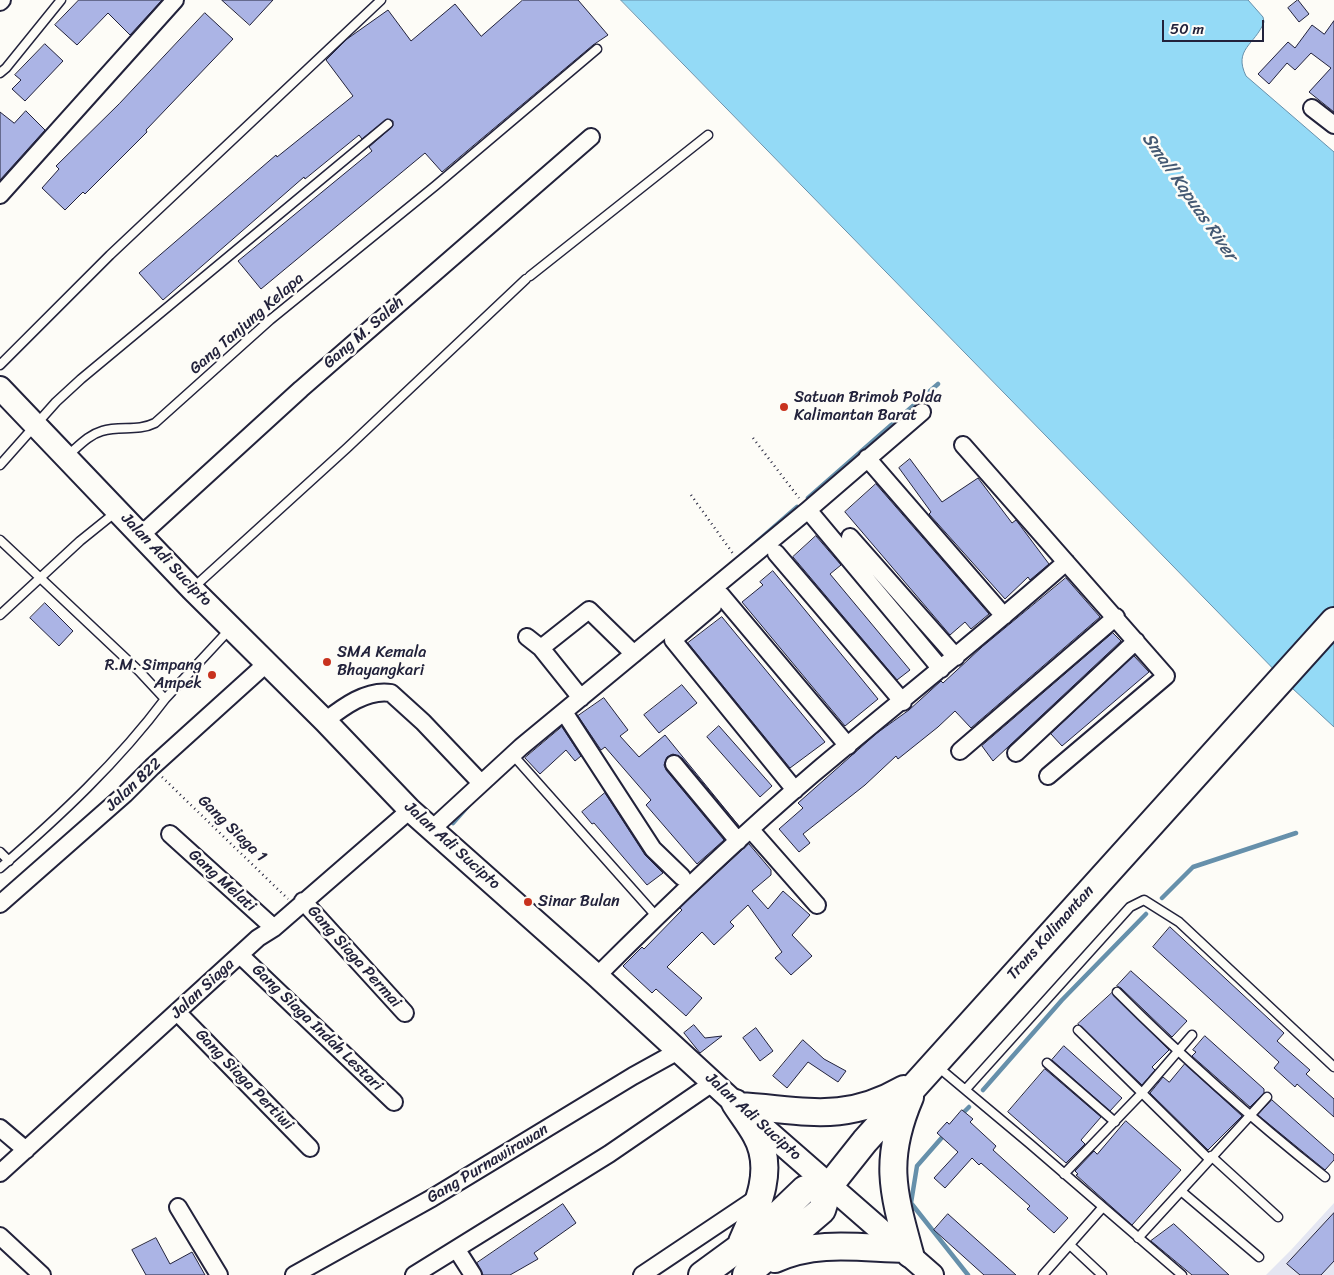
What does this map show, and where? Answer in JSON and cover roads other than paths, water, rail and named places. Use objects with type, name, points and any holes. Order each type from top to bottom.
[{"type":"highway","name":"Trans Kalimantan","points":[[830,1185],[865,1141],[926,1072],[1334,621]]},
{"type":"highway","points":[[737,1104],[810,1114],[834,1113],[867,1107],[926,1072]]},
{"type":"highway","points":[[751,1271],[780,1256],[819,1246],[838,1245],[907,1252],[895,1200],[892,1170],[898,1131],[926,1072]]},
{"type":"highway","points":[[737,1104],[757,1137],[762,1150],[762,1194],[740,1248]]},
{"type":"highway","points":[[702,1275],[758,1234],[805,1189],[830,1185],[822,1210],[751,1271]]},
{"type":"main road","name":"Jalan Adi Sucipto","points":[[0,388],[68,456],[192,590],[325,721],[410,810],[433,828],[680,1050],[737,1104],[932,1275]]},
{"type":"street","points":[[0,195],[175,0]]},
{"type":"street","points":[[1312,108],[1334,125]]},
{"type":"street","name":"Gang M. Saleh","points":[[141,535],[301,389],[591,137]]},
{"type":"street","points":[[433,828],[512,754],[742,566],[922,412]]},
{"type":"street","points":[[963,445],[1166,676],[1048,776]]},
{"type":"street","points":[[867,458],[1004,616]]},
{"type":"street","points":[[808,510],[941,669]]},
{"type":"street","points":[[850,537],[956,657]]},
{"type":"street","points":[[776,553],[903,702]]},
{"type":"street","points":[[597,976],[738,841],[795,790],[903,702],[1066,562]]},
{"type":"street","points":[[795,790],[673,640],[717,600],[848,746]]},
{"type":"street","points":[[541,648],[589,610],[634,654]]},
{"type":"street","points":[[960,751],[1116,617]]},
{"type":"street","points":[[527,637],[541,648],[581,698]]},
{"type":"street","points":[[1016,753],[1136,641]]},
{"type":"street","name":"Jalan 822","points":[[0,904],[125,794],[152,767],[266,664]]},
{"type":"street","points":[[325,721],[351,702],[374,694],[391,693],[423,722],[481,783]]},
{"type":"street","points":[[564,712],[653,849],[682,877]]},
{"type":"street","points":[[674,764],[738,841]]},
{"type":"street","name":"Jalan Siaga","points":[[0,1173],[178,1013],[258,938],[274,928],[299,904],[410,810]]},
{"type":"street","points":[[751,830],[818,905]]},
{"type":"street","name":"Gang Melati","points":[[170,834],[274,928]]},
{"type":"street","name":"Gang Siaga Permai","points":[[299,904],[405,1014]]},
{"type":"street","name":"Gang Siaga Indah Lestari","points":[[240,955],[394,1102]]},
{"type":"street","name":"Gang Siaga Pertiwi","points":[[178,1013],[310,1148]]},
{"type":"street","name":"Gang Purnawirawan","points":[[294,1275],[432,1198],[633,1076],[680,1050]]},
{"type":"street","points":[[414,1275],[609,1154],[714,1082]]},
{"type":"street","points":[[0,1128],[26,1150]]},
{"type":"street","points":[[642,1275],[762,1194]]},
{"type":"street","points":[[178,1207],[219,1275]]},
{"type":"street","points":[[0,1236],[42,1275]]},
{"type":"street","points":[[457,1250],[473,1275]]},
{"type":"lane","points":[[0,73],[61,0]]},
{"type":"lane","points":[[0,365],[110,255],[381,0]]},
{"type":"lane","name":"Gang Tanjung Kelapa","points":[[68,456],[92,434],[103,430],[134,430],[145,428],[155,423],[270,320],[435,186],[597,49]]},
{"type":"lane","points":[[0,465],[56,402],[81,379],[388,124]]},
{"type":"lane","points":[[192,590],[528,278],[708,135]]},
{"type":"lane","points":[[0,615],[39,578],[118,510]]},
{"type":"lane","points":[[0,540],[165,699]]},
{"type":"lane","points":[[0,868],[104,771],[146,724],[165,699],[232,628]]},
{"type":"lane","points":[[512,754],[657,918]]},
{"type":"lane","points":[[0,852],[9,861]]},
{"type":"lane","points":[[966,1089],[1130,907],[1144,900],[1178,922],[1334,1067]]},
{"type":"lane","points":[[1117,992],[1177,1052],[1249,1116],[1324,1177]]},
{"type":"lane","points":[[1078,1030],[1210,1158],[1278,1217]]},
{"type":"lane","points":[[1064,1174],[1142,1094],[1192,1036]]},
{"type":"lane","points":[[1047,1063],[1116,1122]]},
{"type":"lane","points":[[926,1072],[966,1089],[1182,1275]]},
{"type":"lane","points":[[1138,1238],[1267,1096]]},
{"type":"lane","points":[[1181,1190],[1259,1257]]},
{"type":"lane","points":[[1042,1275],[1070,1246],[1102,1208]]},
{"type":"lane","points":[[1070,1246],[1102,1275]]},
{"type":"water","name":"Small Kapuas River","points":[[621,0],[1248,0],[1263,17],[1264,22],[1242,59],[1246,76],[1334,152],[1334,727],[1292,688]]},
{"type":"waterway","points":[[808,498],[938,384]]},
{"type":"waterway","points":[[751,547],[797,507]]},
{"type":"waterway","points":[[453,823],[469,805]]},
{"type":"waterway","points":[[1162,898],[1193,867],[1296,833]]},
{"type":"waterway","points":[[983,1090],[1062,1000],[1146,914]]},
{"type":"waterway","points":[[961,1115],[969,1107]]},
{"type":"waterway","points":[[945,1134],[917,1166],[911,1203],[968,1275]]},
{"type":"place","name":"Satuan Brimob Polda Kalimantan Barat","points":[[784,407]]},
{"type":"place","name":"SMA Kemala Bhayangkari","points":[[327,662]]},
{"type":"place","name":"R.M. Simpang Ampek","points":[[212,675]]},
{"type":"place","name":"Sinar Bulan","points":[[528,902]]}]
